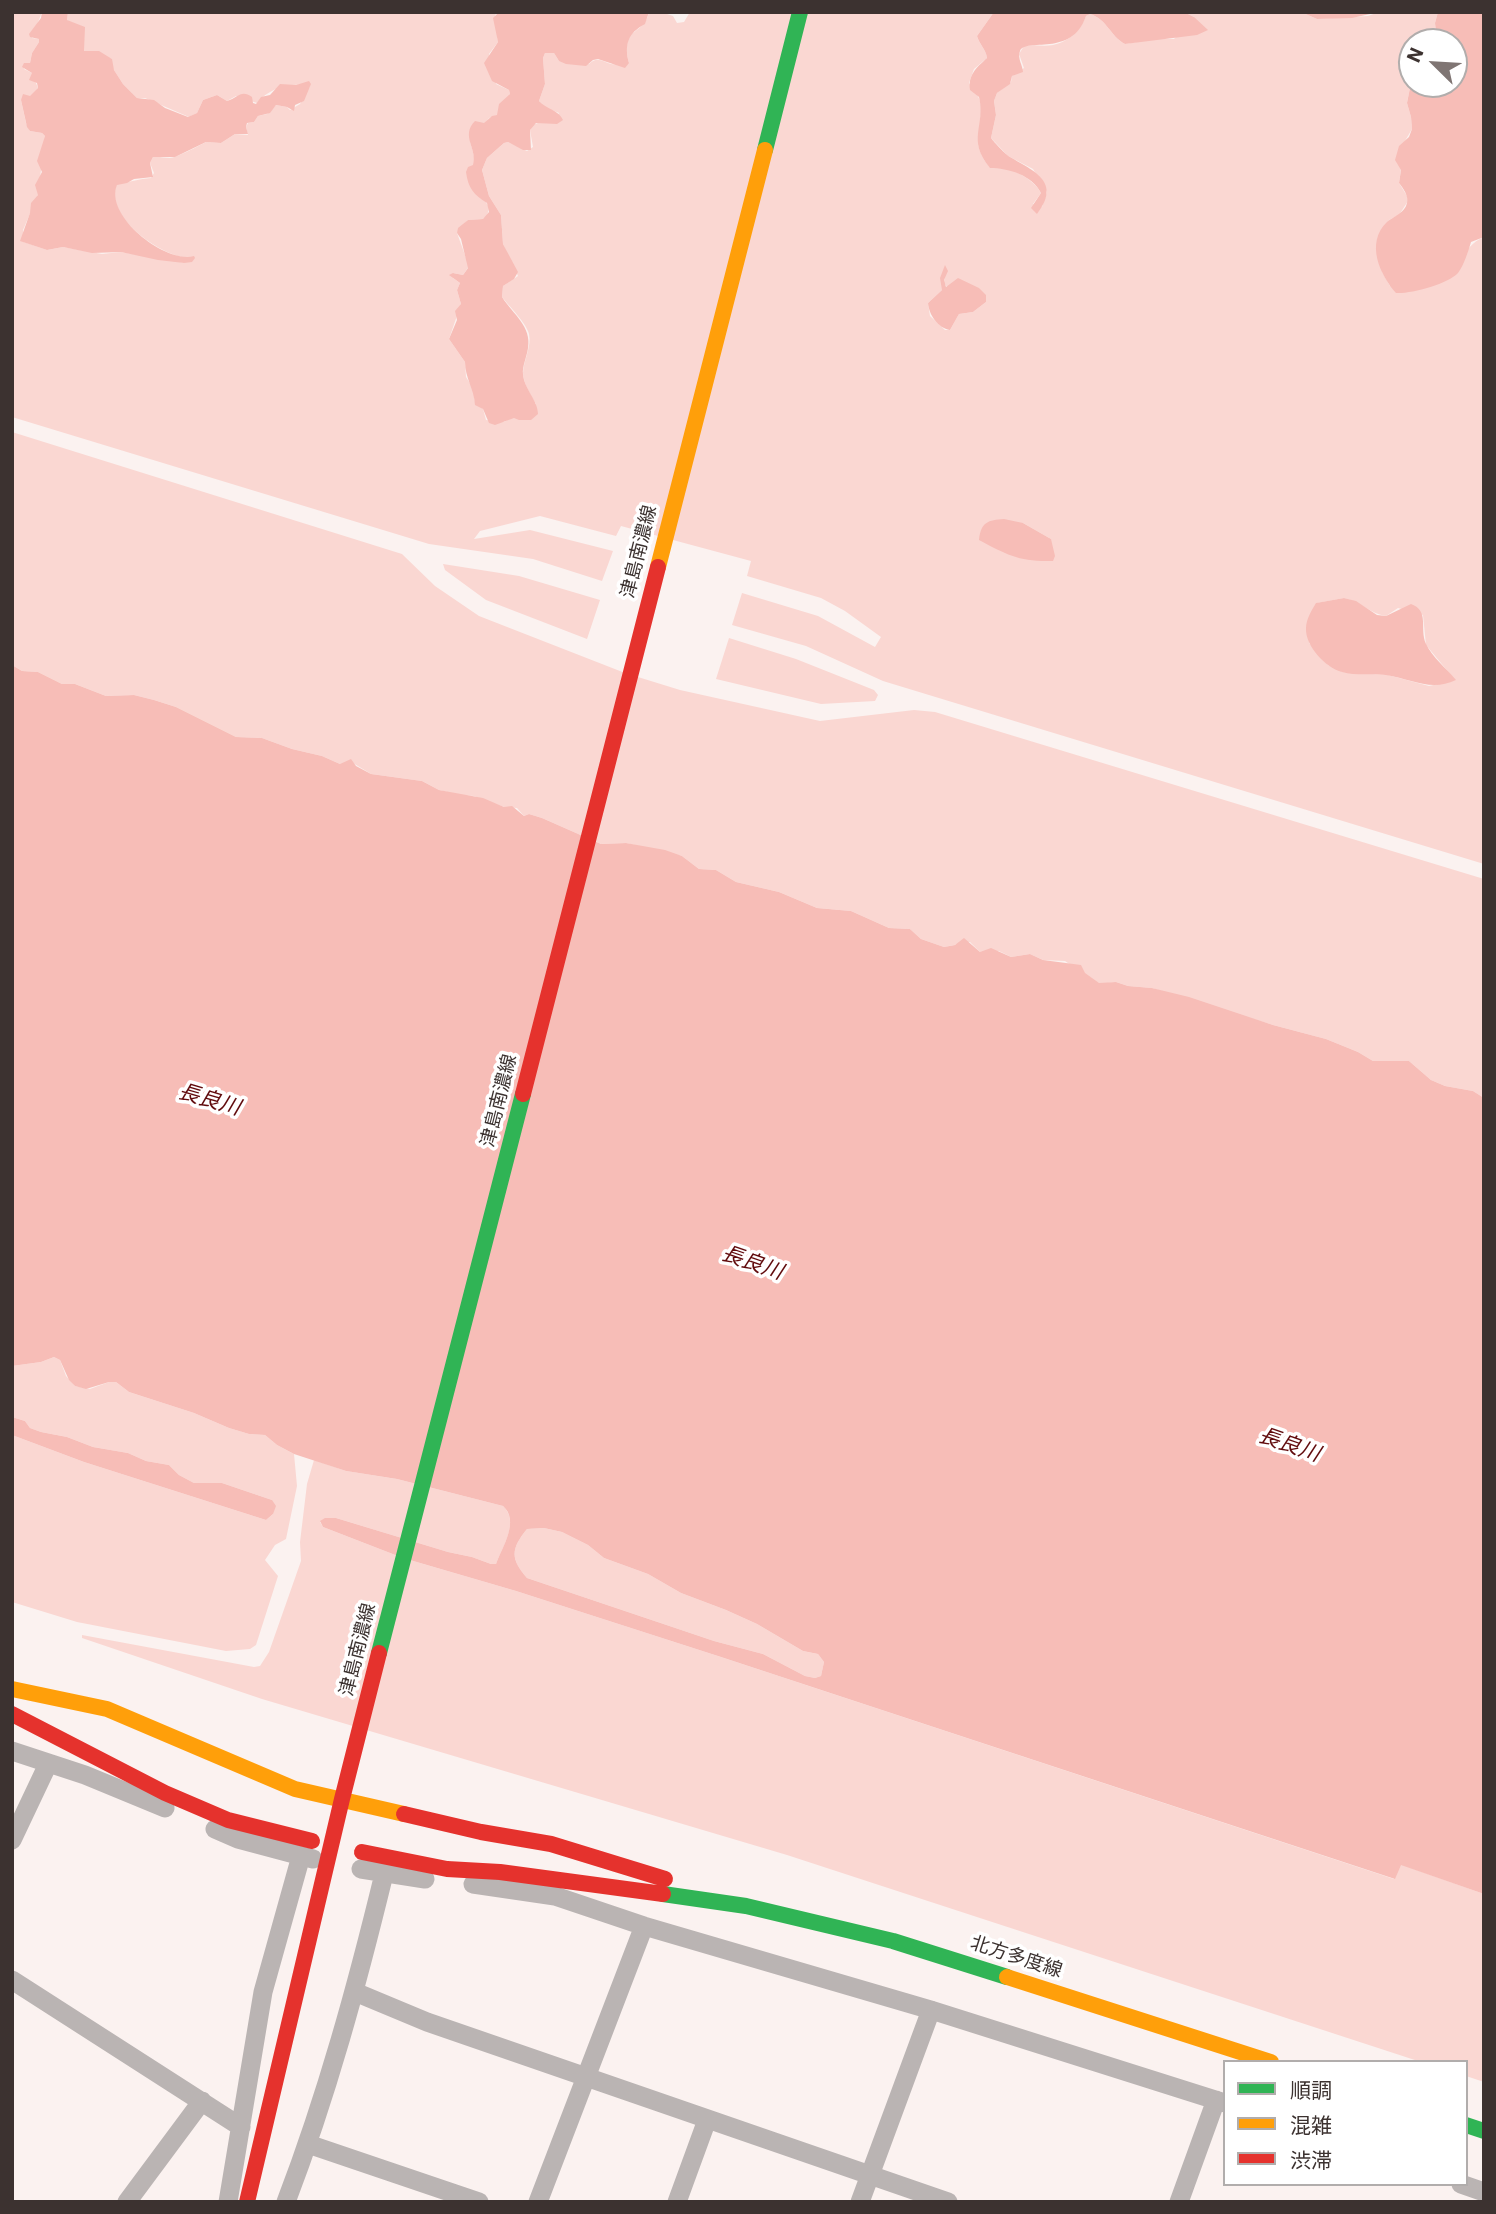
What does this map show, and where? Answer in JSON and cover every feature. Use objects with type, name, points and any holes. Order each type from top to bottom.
[{"type":"main road","name":"津島南濃線","points":[[247,2202],[342,1799],[800,12]]},
{"type":"main road","points":[[12,1689],[107,1709],[295,1789],[481,1832],[551,1844],[746,1906]]},
{"type":"main road","points":[[12,1714],[165,1793],[306,1849]]},
{"type":"main road","points":[[361,1860],[588,1882],[746,1906]]},
{"type":"main road","name":"北方多度線","points":[[746,1906],[893,1941],[1265,2060]]},
{"type":"street","points":[[12,1751],[85,1776],[237,1839],[306,1849],[325,1861]]},
{"type":"street","points":[[12,1840],[48,1764]]},
{"type":"street","points":[[228,2202],[263,1992],[306,1849]]},
{"type":"street","points":[[361,1860],[384,1874],[555,1896],[644,1926],[931,2010],[1220,2101],[1179,2202]]},
{"type":"street","points":[[286,2202],[308,2144],[355,1992],[384,1874]]},
{"type":"street","points":[[538,2202],[644,1926]]},
{"type":"street","points":[[12,1980],[240,2127]]},
{"type":"street","points":[[355,1992],[427,2022],[948,2202]]},
{"type":"street","points":[[860,2202],[931,2010]]},
{"type":"street","points":[[127,2202],[202,2101]]},
{"type":"street","points":[[677,2202],[707,2120]]},
{"type":"street","points":[[308,2144],[479,2202]]},
{"type":"street","points":[[1467,2186],[1484,2192]]},
{"type":"shaded area","points":[[12,12],[42,12],[32,38],[39,39],[39,42],[32,53],[30,63],[24,63],[24,69],[32,73],[38,88],[33,95],[21,100],[30,131],[45,136],[38,195],[23,230],[24,242],[47,250],[63,247],[102,254],[121,252],[185,263],[186,258],[162,249],[136,232],[118,208],[115,196],[117,184],[151,178],[154,173],[150,163],[153,157],[170,158],[206,142],[221,143],[235,134],[248,135],[248,123],[267,114],[276,105],[290,110],[300,104],[310,86],[281,87],[268,93],[257,103],[236,96],[227,101],[217,95],[203,100],[197,113],[189,117],[145,98],[137,98],[123,84],[112,67],[112,59],[84,51],[84,38],[67,20],[68,12],[499,12],[495,15],[498,42],[489,54],[496,84],[509,90],[510,94],[498,115],[489,118],[470,142],[482,192],[489,207],[487,217],[468,220],[457,233],[469,266],[463,275],[453,273],[453,278],[460,283],[457,290],[461,304],[449,339],[465,362],[466,377],[473,388],[475,402],[483,409],[486,420],[504,422],[536,404],[523,377],[529,344],[528,330],[502,297],[503,286],[518,276],[503,244],[501,215],[489,196],[482,170],[487,158],[504,143],[508,142],[527,151],[533,147],[530,130],[532,125],[541,122],[553,123],[559,113],[544,107],[539,101],[545,84],[545,53],[554,53],[559,61],[589,64],[597,60],[613,64],[629,63],[627,51],[630,37],[646,20],[649,12],[673,16],[677,23],[684,22],[690,12],[994,12],[977,36],[987,58],[974,69],[969,83],[981,104],[979,149],[990,167],[1012,170],[1034,184],[1041,193],[1033,204],[1042,207],[1047,192],[1033,169],[1008,156],[991,138],[996,115],[994,101],[997,93],[1011,82],[1012,76],[1024,68],[1019,54],[1024,46],[1049,46],[1064,41],[1077,31],[1090,14],[1101,20],[1125,44],[1174,39],[1194,17],[1184,12],[1301,12],[1317,19],[1368,16],[1379,12],[1438,12],[1436,28],[1398,28],[1398,98],[1408,98],[1412,129],[1405,141],[1399,183],[1408,201],[1399,215],[1389,220],[1382,272],[1390,286],[1438,283],[1450,276],[1470,247],[1484,237],[1484,864],[883,681],[806,646],[732,625],[742,593],[818,616],[875,647],[881,637],[845,611],[821,598],[747,576],[751,561],[621,526],[616,536],[540,516],[480,531],[474,539],[530,530],[613,551],[602,581],[533,559],[429,544],[12,417]],"holes":[[[945,266],[944,283],[947,287],[950,285],[986,302],[973,312],[959,314],[950,330],[945,330],[930,316],[928,303],[942,290]],[[1023,523],[1051,539],[985,524]],[[1344,598],[1386,616],[1398,608],[1423,615],[1426,645],[1455,680],[1429,686],[1388,675],[1343,672],[1328,665],[1309,643],[1317,603]]]},
{"type":"shaded area","points":[[12,432],[402,554],[435,586],[479,616],[625,673],[680,690],[820,721],[914,710],[935,712],[1484,879],[1484,1098],[1473,1091],[1445,1086],[1431,1080],[1409,1061],[1373,1061],[1326,1039],[1152,988],[1116,982],[1099,984],[1065,961],[1043,960],[1030,954],[1011,957],[999,951],[980,952],[970,942],[944,947],[921,939],[910,929],[889,928],[851,911],[817,908],[779,892],[736,882],[716,870],[699,869],[682,856],[626,843],[601,844],[542,818],[529,814],[524,816],[517,808],[439,790],[422,781],[371,774],[353,763],[340,764],[262,738],[236,737],[176,707],[154,700],[134,695],[106,696],[75,684],[62,684],[38,672],[22,671],[12,665]]},
{"type":"shaded area","points":[[443,564],[519,576],[600,600],[587,639],[486,600],[445,570]]},
{"type":"shaded area","points":[[729,638],[796,659],[874,690],[878,695],[875,701],[821,704],[716,679]]},
{"type":"shaded area","points":[[54,1357],[60,1360],[66,1376],[75,1386],[90,1389],[116,1382],[129,1392],[194,1413],[229,1428],[265,1435],[294,1454],[297,1486],[286,1539],[275,1545],[265,1560],[278,1576],[256,1645],[250,1649],[226,1651],[77,1622],[12,1602],[12,1435],[84,1462],[266,1520],[273,1514],[272,1500],[222,1483],[194,1483],[179,1475],[169,1465],[41,1432],[30,1428],[25,1421],[12,1417],[12,1366],[41,1362]]},
{"type":"shaded area","points":[[314,1460],[346,1471],[397,1479],[503,1506],[508,1512],[510,1527],[496,1564],[336,1518],[320,1522],[323,1527],[403,1558],[721,1657],[1394,1879],[1400,1864],[1484,1894],[1484,2082],[1468,2077],[1468,2060],[1415,2060],[787,1855],[262,1699],[82,1638],[82,1635],[260,1666],[269,1652],[301,1561],[300,1542],[307,1484]]},
{"type":"shaded area","points":[[544,1528],[562,1532],[588,1545],[604,1558],[648,1574],[681,1593],[757,1624],[803,1651],[818,1654],[824,1662],[821,1676],[805,1676],[763,1654],[714,1641],[527,1578],[515,1560],[515,1549],[527,1529]]},
{"type":"water","points":[[42,12],[68,12],[67,20],[85,27],[84,51],[99,51],[112,59],[114,70],[137,98],[154,100],[165,108],[188,117],[197,113],[203,100],[217,95],[227,101],[245,94],[252,97],[253,103],[256,104],[261,97],[270,95],[280,84],[296,85],[309,81],[311,84],[304,101],[295,105],[294,111],[276,105],[270,113],[247,123],[248,134],[235,134],[221,143],[206,142],[175,157],[153,157],[150,163],[153,177],[134,179],[117,185],[115,197],[128,223],[140,235],[168,253],[182,257],[194,256],[192,262],[158,260],[121,252],[92,253],[63,247],[47,250],[20,241],[31,203],[38,195],[35,185],[42,172],[37,161],[45,136],[30,131],[27,127],[21,100],[23,94],[30,96],[38,88],[37,83],[29,80],[32,73],[22,67],[24,63],[30,63],[32,53],[39,42],[39,39],[30,37],[29,34],[41,18]]},
{"type":"water","points":[[499,12],[649,12],[645,24],[635,31],[629,40],[629,63],[625,68],[598,59],[586,66],[566,64],[559,61],[554,53],[545,53],[545,84],[539,101],[559,114],[563,120],[557,124],[536,123],[530,130],[531,150],[504,143],[487,158],[482,170],[489,196],[501,215],[503,244],[518,272],[514,279],[503,286],[502,297],[521,321],[527,334],[528,348],[523,374],[538,414],[531,420],[514,418],[495,425],[489,423],[483,409],[475,405],[465,362],[449,339],[457,320],[455,311],[461,304],[457,290],[460,283],[449,275],[463,275],[468,268],[457,233],[458,228],[468,220],[483,219],[489,212],[487,203],[470,187],[466,172],[468,167],[473,165],[474,159],[469,137],[471,127],[475,121],[484,123],[497,115],[499,104],[510,94],[509,90],[492,81],[484,63],[498,42],[493,18]]},
{"type":"water","points":[[994,12],[1184,12],[1208,30],[1197,35],[1125,44],[1101,20],[1090,14],[1070,37],[1060,42],[1024,47],[1020,51],[1023,72],[1012,76],[1010,84],[997,93],[991,138],[1008,156],[1042,179],[1047,194],[1037,214],[1031,208],[1041,193],[1037,187],[1019,174],[990,168],[979,149],[979,97],[970,90],[970,80],[987,58],[977,36]]},
{"type":"water","points":[[1301,12],[1379,12],[1352,18],[1317,19]]},
{"type":"water","points":[[1438,12],[1484,12],[1484,237],[1471,242],[1462,266],[1453,277],[1429,288],[1396,293],[1380,268],[1376,249],[1380,230],[1402,212],[1407,203],[1399,183],[1401,170],[1395,160],[1399,146],[1409,137],[1412,129],[1408,98],[1468,98],[1468,28],[1436,28]]},
{"type":"water","points":[[945,265],[948,271],[944,280],[946,287],[958,278],[979,288],[986,295],[986,302],[973,312],[959,314],[950,330],[935,320],[928,303],[942,290],[940,278]]},
{"type":"water","points":[[1004,519],[1023,523],[1051,539],[1055,556],[1053,561],[1014,556],[979,540],[981,529],[986,523]]},
{"type":"water","points":[[1344,598],[1356,601],[1377,615],[1386,616],[1411,604],[1417,607],[1422,616],[1426,644],[1456,680],[1430,685],[1386,675],[1347,673],[1329,666],[1309,642],[1306,625],[1316,603]]},
{"type":"water","name":"長良川","points":[[12,665],[22,671],[38,672],[62,684],[75,684],[106,696],[134,695],[176,707],[236,737],[262,738],[340,764],[351,759],[356,766],[371,774],[422,781],[439,790],[483,798],[504,807],[512,806],[524,816],[529,814],[542,818],[601,844],[626,843],[665,850],[682,856],[699,869],[716,870],[736,882],[779,892],[817,908],[851,911],[889,928],[910,929],[921,939],[944,947],[955,945],[964,938],[980,952],[991,948],[1011,957],[1030,954],[1043,960],[1081,965],[1085,973],[1099,983],[1116,982],[1189,997],[1273,1025],[1326,1039],[1373,1061],[1409,1061],[1431,1080],[1445,1086],[1473,1091],[1484,1098],[1484,1894],[1401,1865],[1395,1879],[721,1657],[403,1558],[323,1527],[320,1521],[336,1518],[496,1564],[510,1526],[508,1512],[503,1506],[397,1479],[346,1471],[294,1454],[265,1435],[229,1428],[194,1413],[129,1392],[116,1382],[86,1389],[75,1386],[69,1380],[60,1360],[54,1357],[41,1362],[12,1366]],"holes":[[[544,1528],[562,1532],[588,1545],[604,1558],[648,1574],[681,1593],[757,1624],[803,1651],[818,1654],[824,1662],[821,1676],[805,1676],[763,1654],[714,1641],[527,1578],[515,1560],[515,1549],[527,1529]]]},
{"type":"water","points":[[12,1417],[25,1421],[30,1428],[41,1432],[169,1465],[179,1475],[194,1483],[222,1483],[272,1500],[276,1506],[273,1514],[266,1520],[84,1462],[12,1435]]},
{"type":"traffic: fast","points":[[765,150],[800,12]]},
{"type":"traffic: fast","points":[[379,1653],[523,1094]]},
{"type":"traffic: fast","points":[[663,1894],[746,1906],[893,1941],[1007,1977]]},
{"type":"traffic: fast","points":[[1468,2126],[1484,2131]]},
{"type":"traffic: slow","points":[[658,567],[765,150]]},
{"type":"traffic: slow","points":[[12,1689],[107,1709],[295,1789],[404,1814]]},
{"type":"traffic: slow","points":[[1007,1977],[1265,2060]]},
{"type":"traffic: jam","points":[[523,1094],[658,567]]},
{"type":"traffic: jam","points":[[247,2202],[379,1653]]},
{"type":"traffic: jam","points":[[12,1714],[165,1793],[228,1820],[312,1841]]},
{"type":"traffic: jam","points":[[404,1814],[481,1832],[551,1844],[665,1879]]},
{"type":"traffic: jam","points":[[362,1852],[447,1869],[500,1872],[663,1894]]}]
